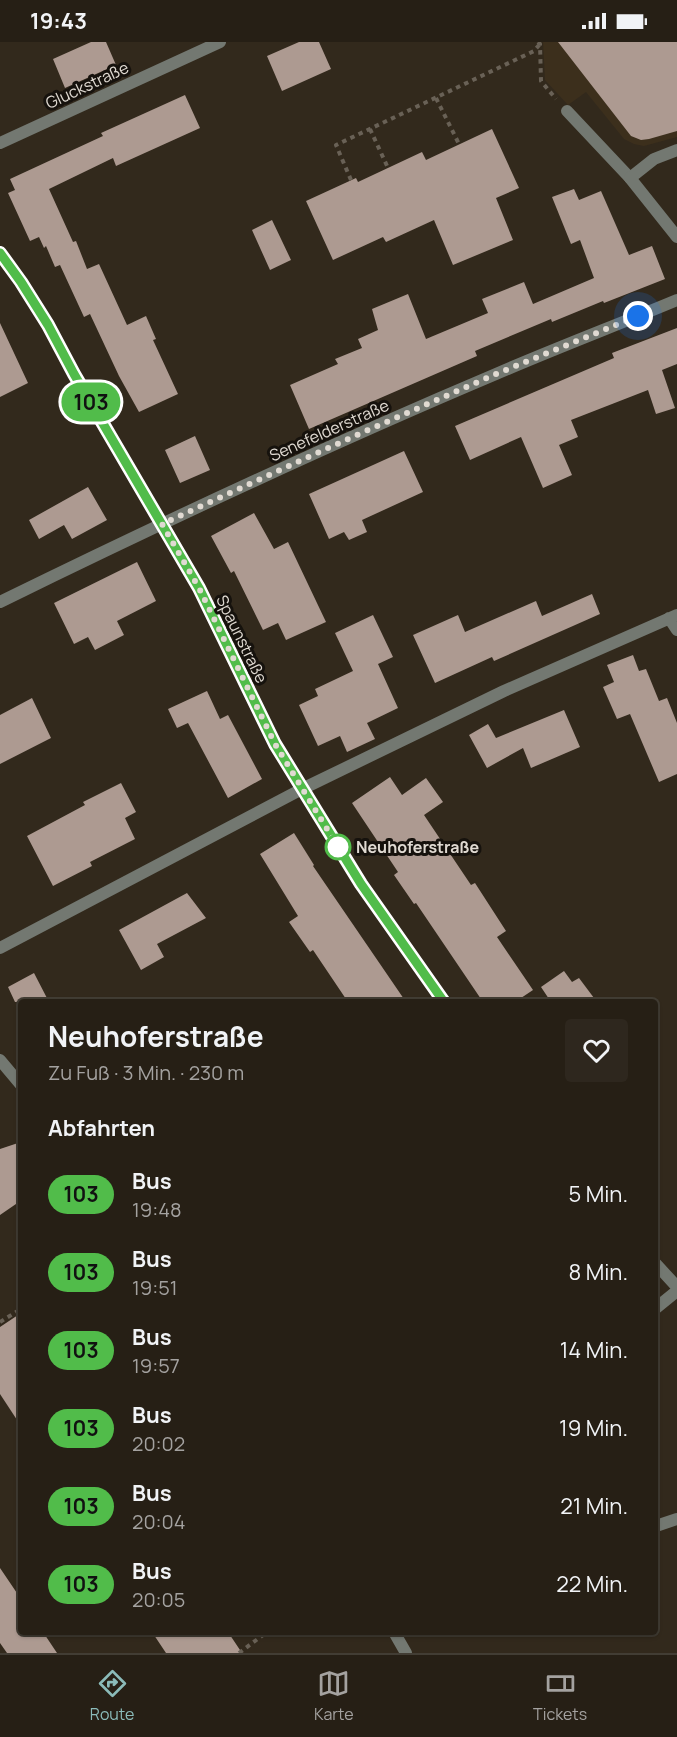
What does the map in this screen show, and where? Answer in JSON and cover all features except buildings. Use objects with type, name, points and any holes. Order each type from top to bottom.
[{"type":"street","name":"Gluckstraße","points":[[0,142],[220,42]]},
{"type":"street","points":[[567,111],[630,178],[677,237]]},
{"type":"street","points":[[630,178],[654,159],[677,150]]},
{"type":"street","name":"Spaunstraße","points":[[0,253],[48,325],[74,374],[199,588],[275,744],[361,884],[442,999]]},
{"type":"street","name":"Senefelderstraße","points":[[0,602],[162,524],[367,430],[677,300]]},
{"type":"street","points":[[0,948],[302,789],[504,691],[673,617],[677,630]]},
{"type":"street","points":[[0,1060],[18,1081]]},
{"type":"street","points":[[658,1266],[677,1289],[658,1306]]},
{"type":"street","points":[[658,1525],[677,1519]]},
{"type":"street","points":[[396,1635],[406,1653]]},
{"type":"path","points":[[351,180],[336,145],[534,51],[539,43]]},
{"type":"path","points":[[539,43],[541,81],[567,111]]},
{"type":"path","points":[[436,98],[459,144]]},
{"type":"path","points":[[370,129],[388,168]]},
{"type":"path","points":[[0,1323],[18,1311]]},
{"type":"path","points":[[239,1653],[263,1635]]},
{"type":"shaded area","points":[[543,42],[677,42],[677,137],[644,146],[634,144],[624,139],[586,92],[568,105],[545,80]]},
{"type":"bus line","name":"103","points":[[0,253],[48,325],[74,374],[199,588],[275,744],[361,884],[442,999]]},
{"type":"place","name":"Neuhoferstraße","points":[[338,847]]},
{"type":"route","points":[[338,847],[275,744],[199,588],[162,524],[496,374],[638,316]]}]
